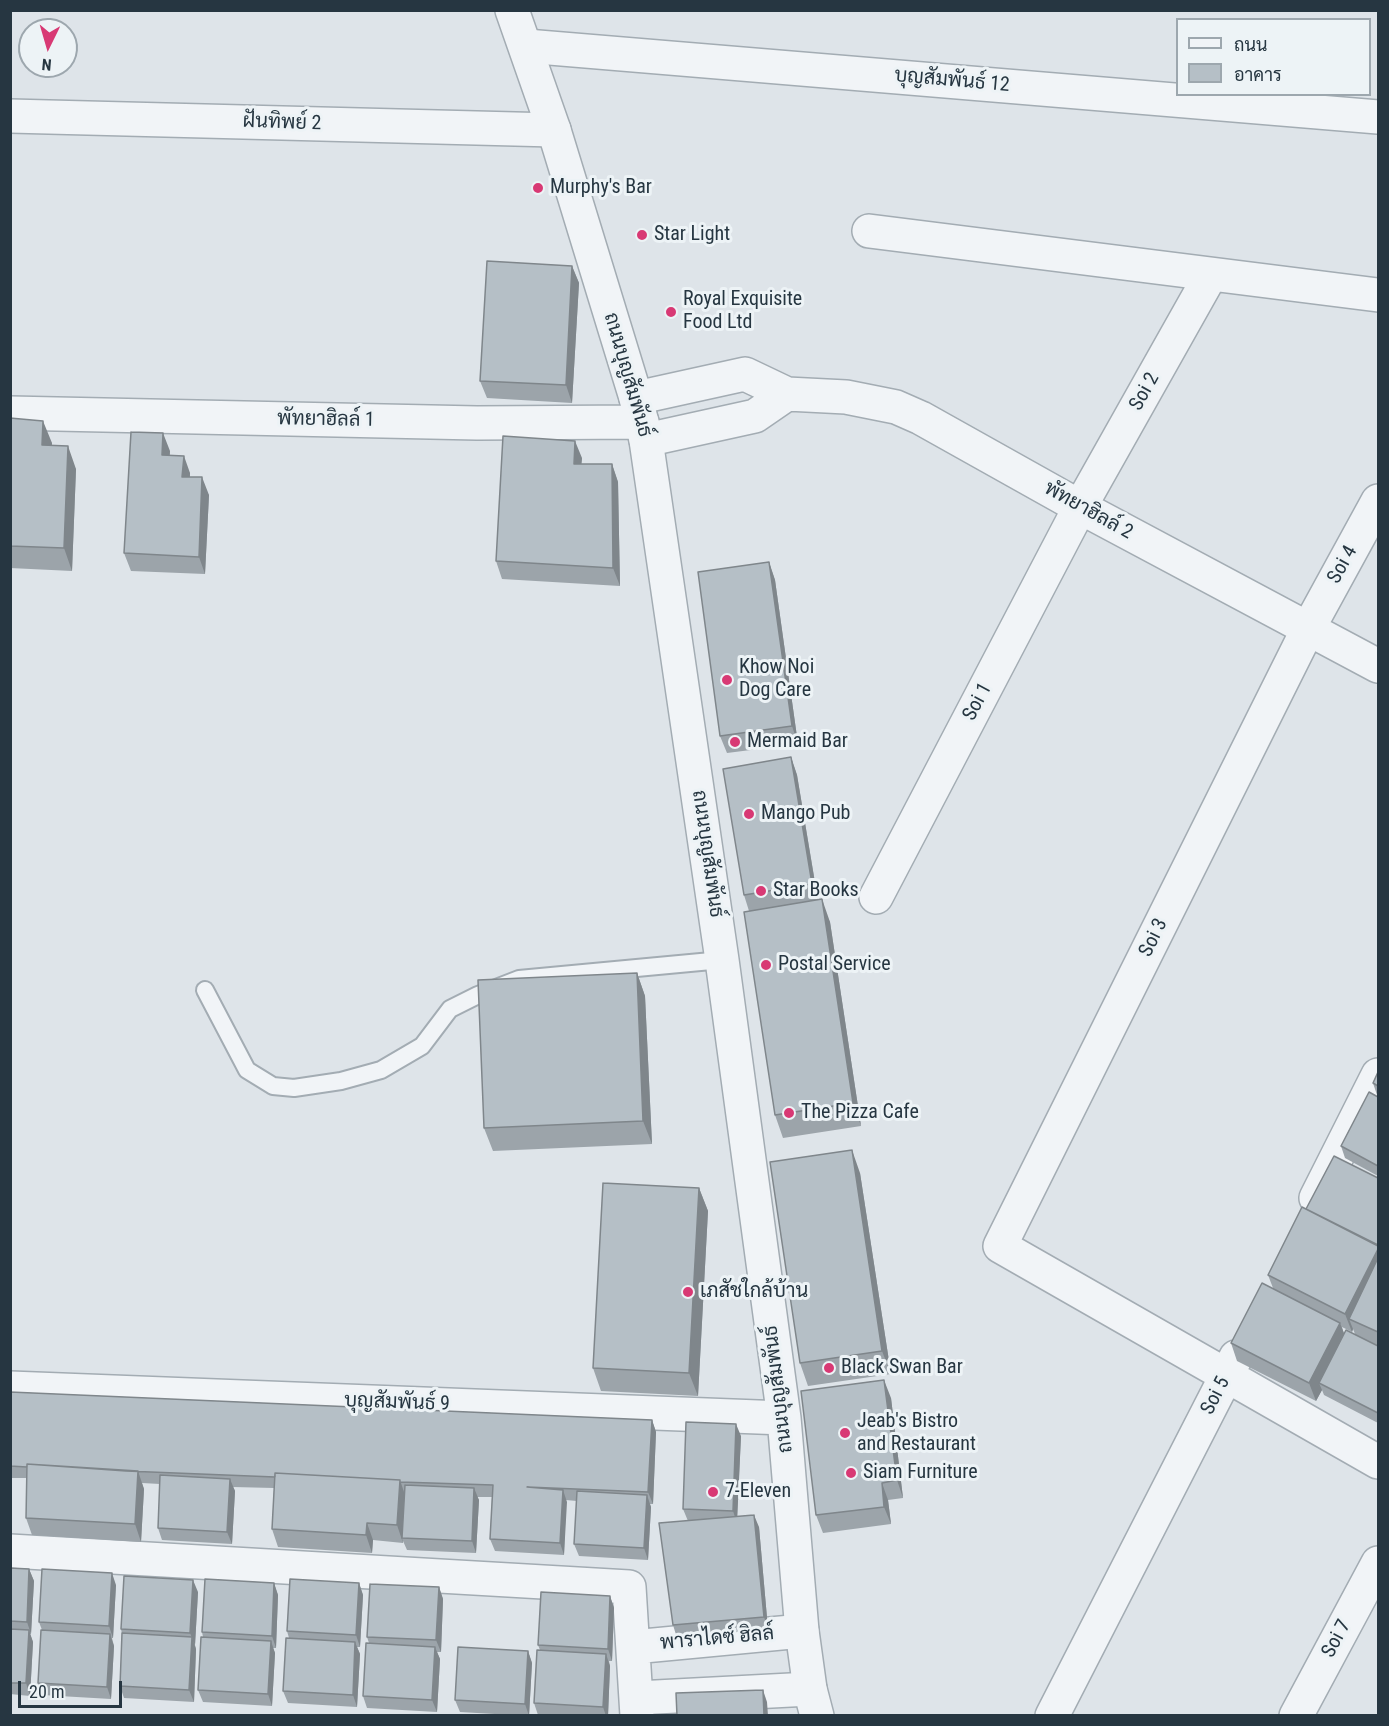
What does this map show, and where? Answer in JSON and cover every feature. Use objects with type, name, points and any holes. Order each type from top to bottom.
[{"type":"street","name":"ถนนบุญสัมพันธ์","points":[[512,10],[554,130],[641,420],[722,960],[784,1418],[802,1631],[814,1702]]},
{"type":"street","name":"บุญสัมพันธ์ 12","points":[[526,46],[1378,117]]},
{"type":"street","name":"ฝันทิพย์ 2","points":[[10,116],[554,130]]},
{"type":"street","points":[[869,231],[1378,296]]},
{"type":"street","name":"Soi 2","points":[[1080,507],[1210,276]]},
{"type":"street","name":"พัทยาฮิลล์ 2","points":[[641,420],[745,374],[787,394],[846,397],[896,407],[921,418],[1080,507],[1378,666]]},
{"type":"street","points":[[641,420],[755,416],[787,394]]},
{"type":"street","name":"พัทยาฮิลล์ 1","points":[[10,413],[477,423],[641,420]]},
{"type":"street","name":"Soi 4","points":[[1308,629],[1378,501]]},
{"type":"street","name":"Soi 1","points":[[876,897],[1080,507]]},
{"type":"street","name":"Soi 3","points":[[1226,1377],[1000,1246],[1308,629]]},
{"type":"street","points":[[1305,1221],[1378,1076]]},
{"type":"street","name":"Soi 5","points":[[1052,1716],[1247,1335]]},
{"type":"street","points":[[1226,1377],[1378,1462]]},
{"type":"street","name":"บุญสัมพันธ์ 9","points":[[10,1388],[784,1418]]},
{"type":"street","points":[[10,1551],[629,1587],[637,1707],[814,1702]]},
{"type":"street","name":"Soi 7","points":[[1296,1716],[1378,1563]]},
{"type":"street","name":"พาราไดซ์ ฮิลล์","points":[[633,1647],[802,1631]]},
{"type":"lane","points":[[206,990],[248,1070],[273,1086],[294,1088],[341,1081],[381,1070],[422,1046],[450,1009],[478,994],[519,979],[722,960]]},
{"type":"building","points":[[487,261],[572,266],[566,385],[480,381]]},
{"type":"building","points":[[10,418],[43,421],[42,445],[68,446],[64,548],[10,546]]},
{"type":"building","points":[[131,432],[163,433],[162,455],[184,456],[182,477],[202,477],[199,557],[124,553]]},
{"type":"building","points":[[503,436],[575,441],[574,464],[612,464],[613,568],[496,561]]},
{"type":"building","points":[[769,562],[792,726],[720,736],[698,572]]},
{"type":"building","points":[[791,757],[812,884],[744,895],[723,769]]},
{"type":"building","points":[[822,899],[853,1103],[775,1115],[744,912]]},
{"type":"building","points":[[637,973],[643,1121],[484,1128],[478,980]]},
{"type":"building","points":[[1378,1072],[1378,1086],[1373,1083]]},
{"type":"building","points":[[1369,1092],[1378,1097],[1378,1166],[1341,1146]]},
{"type":"building","points":[[852,1150],[882,1351],[800,1363],[770,1162]]},
{"type":"building","points":[[1334,1156],[1378,1178],[1378,1245],[1306,1209]]},
{"type":"building","points":[[603,1183],[699,1188],[689,1373],[593,1368]]},
{"type":"building","points":[[1302,1207],[1378,1246],[1345,1314],[1268,1275]]},
{"type":"building","points":[[1378,1258],[1378,1332],[1349,1319]]},
{"type":"building","points":[[1262,1283],[1340,1323],[1309,1383],[1231,1343]]},
{"type":"building","points":[[1346,1330],[1378,1346],[1378,1413],[1319,1383]]},
{"type":"building","points":[[884,1380],[897,1480],[882,1483],[884,1507],[816,1515],[801,1391]]},
{"type":"building","points":[[10,1392],[652,1420],[648,1492],[527,1487],[563,1490],[560,1543],[490,1539],[493,1485],[400,1482],[400,1480],[275,1473],[275,1477],[126,1471],[27,1464],[27,1467],[10,1466]]},
{"type":"building","name":"7-Eleven","points":[[686,1422],[736,1424],[733,1511],[683,1509]]},
{"type":"building","points":[[27,1464],[138,1471],[135,1524],[26,1518]]},
{"type":"building","points":[[275,1473],[400,1480],[397,1525],[367,1523],[366,1535],[272,1529]]},
{"type":"building","points":[[160,1475],[230,1479],[227,1532],[158,1528]]},
{"type":"building","points":[[405,1485],[474,1488],[472,1541],[402,1538]]},
{"type":"building","points":[[577,1491],[647,1495],[644,1548],[574,1544]]},
{"type":"building","points":[[754,1515],[764,1617],[673,1625],[659,1523]]},
{"type":"building","points":[[10,1568],[29,1569],[27,1622],[10,1621]]},
{"type":"building","points":[[42,1569],[112,1573],[109,1626],[39,1622]]},
{"type":"building","points":[[124,1576],[193,1580],[190,1633],[121,1629]]},
{"type":"building","points":[[205,1579],[274,1583],[272,1636],[202,1632]]},
{"type":"building","points":[[290,1579],[359,1583],[356,1635],[287,1631]]},
{"type":"building","points":[[370,1584],[439,1587],[436,1640],[367,1637]]},
{"type":"building","points":[[541,1592],[610,1596],[608,1649],[538,1645]]},
{"type":"building","points":[[10,1629],[29,1630],[26,1683],[10,1683]]},
{"type":"building","points":[[41,1630],[110,1634],[107,1687],[38,1683]]},
{"type":"building","points":[[122,1633],[192,1637],[189,1690],[120,1686]]},
{"type":"building","points":[[201,1637],[271,1641],[268,1694],[198,1690]]},
{"type":"building","points":[[286,1638],[355,1642],[353,1695],[283,1691]]},
{"type":"building","points":[[366,1643],[435,1647],[432,1700],[363,1696]]},
{"type":"building","points":[[458,1647],[528,1651],[525,1704],[455,1700]]},
{"type":"building","points":[[537,1650],[606,1654],[603,1707],[534,1703]]},
{"type":"building","points":[[763,1690],[764,1716],[677,1716],[676,1693]]},
{"type":"place","name":"Murphy's Bar","points":[[538,188]]},
{"type":"place","name":"Star Light","points":[[642,235]]},
{"type":"place","name":"Royal Exquisite Food Ltd","points":[[671,312]]},
{"type":"place","name":"Khow Noi Dog Care","points":[[727,680]]},
{"type":"place","name":"Mermaid Bar","points":[[735,742]]},
{"type":"place","name":"Mango Pub","points":[[749,814]]},
{"type":"place","name":"Star Books","points":[[761,891]]},
{"type":"place","name":"Postal Service","points":[[766,965]]},
{"type":"place","name":"The Pizza Cafe","points":[[789,1113]]},
{"type":"place","name":"เภสัชใกล้บ้าน","points":[[688,1292]]},
{"type":"place","name":"Black Swan Bar","points":[[829,1368]]},
{"type":"place","name":"Jeab's Bistro and Restaurant","points":[[845,1433]]},
{"type":"place","name":"Siam Furniture","points":[[851,1473]]},
{"type":"place","name":"7-Eleven","points":[[713,1492]]}]
